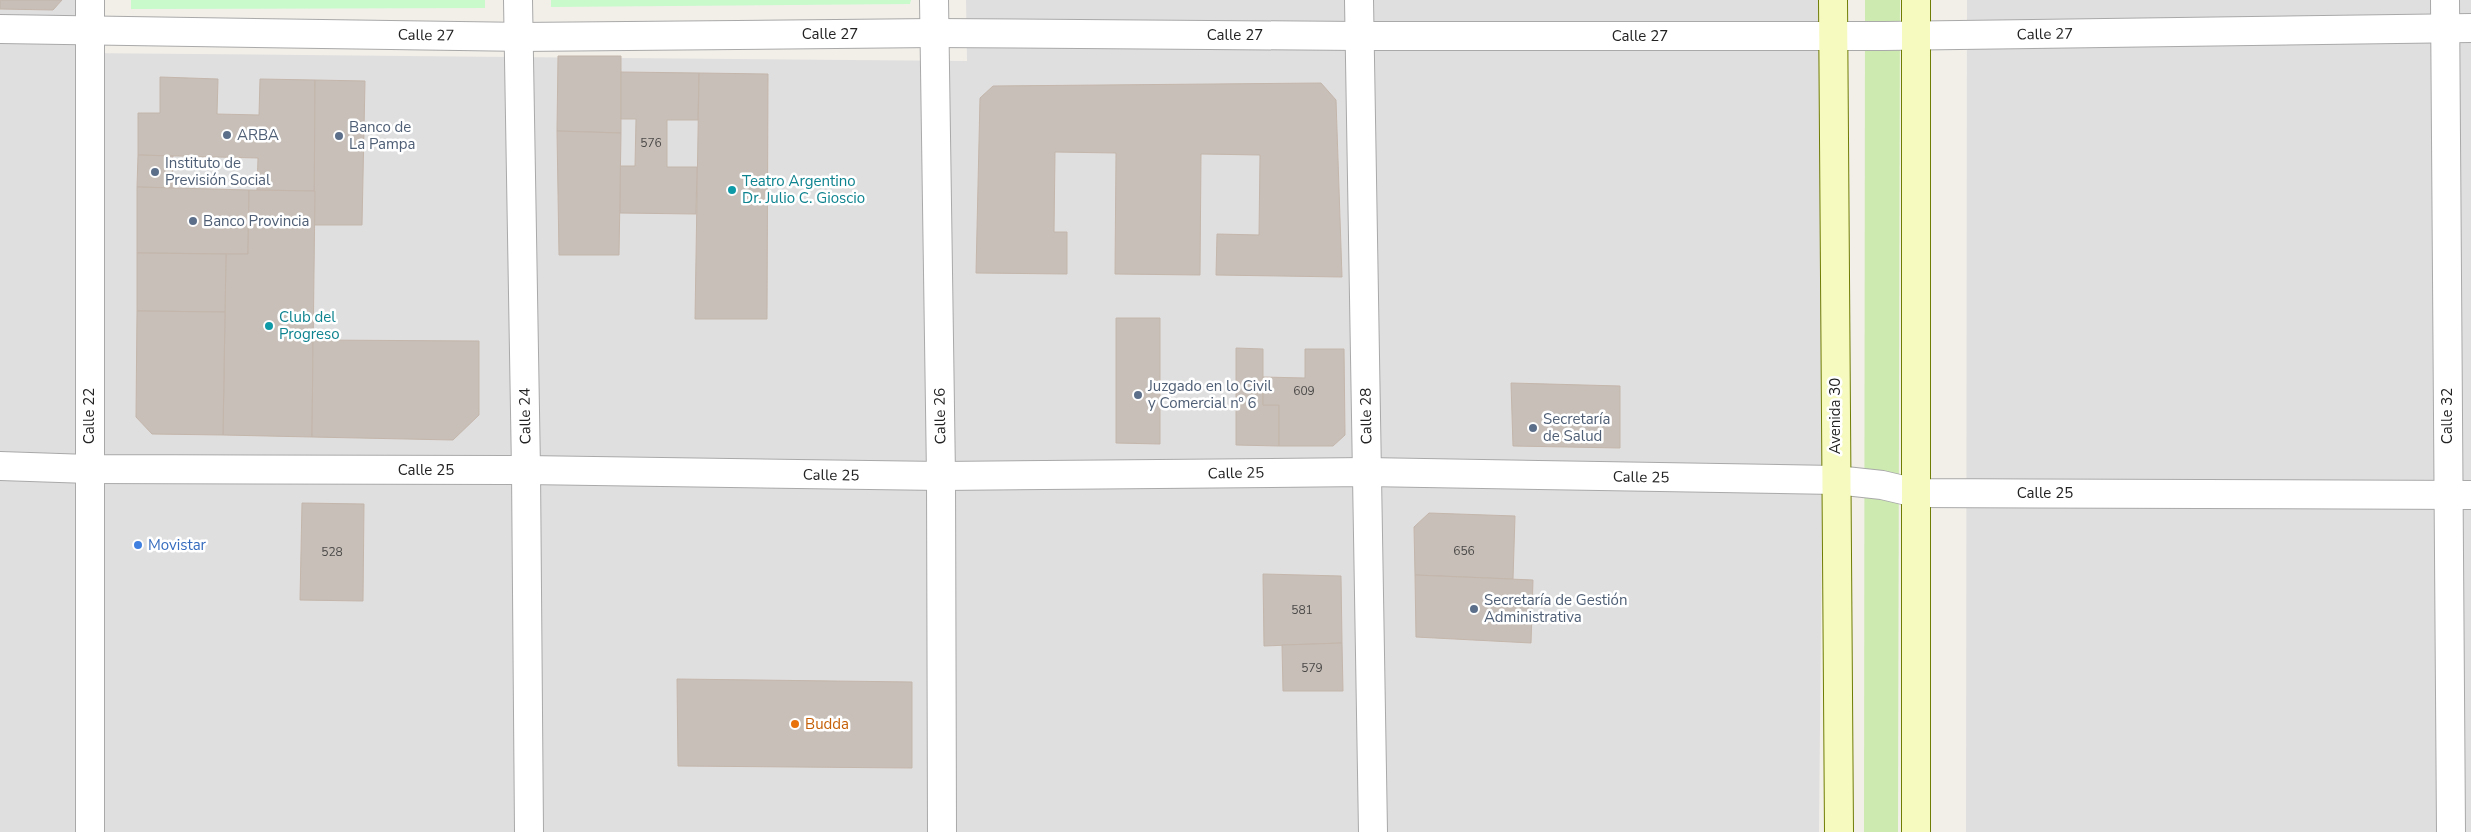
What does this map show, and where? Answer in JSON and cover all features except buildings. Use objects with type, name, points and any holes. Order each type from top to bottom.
[{"type":"main road","name":"Avenida 30","points":[[1834,0],[1839,832]]},
{"type":"main road","points":[[1916,0],[1916,832]]},
{"type":"street","name":"Calle 22","points":[[90,0],[90,832]]},
{"type":"street","name":"Calle 24","points":[[518,0],[526,470],[529,832]]},
{"type":"street","name":"Calle 26","points":[[934,0],[942,832]]},
{"type":"street","name":"Calle 28","points":[[1359,0],[1366,472],[1374,832]]},
{"type":"street","name":"Calle 32","points":[[2445,0],[2458,28],[2459,495],[2451,832]]},
{"type":"street","name":"Calle 27","points":[[0,29],[519,37],[934,33],[1360,36],[1916,36],[2458,28]]},
{"type":"street","name":"Calle 25","points":[[0,466],[89,469],[526,470],[940,476],[1366,472],[1836,480],[1882,485],[1916,493],[2459,495]]},
{"type":"shaded area","points":[[0,0],[75,0],[76,53],[967,61],[966,0],[1827,0],[1819,832],[0,832]]},
{"type":"shaded area","points":[[1967,0],[2471,0],[2471,832],[1966,832]]},
{"type":"green space","points":[[131,0],[485,0],[485,8],[131,9]]},
{"type":"green space","points":[[551,0],[911,0],[910,4],[551,7]]},
{"type":"green space","points":[[1865,0],[1900,0],[1898,832],[1864,832]]},
{"type":"place","name":"ARBA","points":[[227,135]]},
{"type":"place","name":"Banco de La Pampa","points":[[339,136]]},
{"type":"place","name":"Instituto de Previsión Social","points":[[155,172]]},
{"type":"place","name":"Teatro Argentino Dr. Julio C. Gioscio","points":[[732,190]]},
{"type":"place","name":"Banco Provincia","points":[[193,221]]},
{"type":"place","name":"Club del Progreso","points":[[269,326]]},
{"type":"place","name":"Juzgado en lo Civil y Comercial nº 6","points":[[1138,395]]},
{"type":"place","name":"Secretaría de Salud","points":[[1533,428]]},
{"type":"place","name":"Movistar","points":[[138,545]]},
{"type":"place","name":"Secretaría de Gestión Administrativa","points":[[1474,609]]},
{"type":"place","name":"Budda","points":[[795,724]]}]
